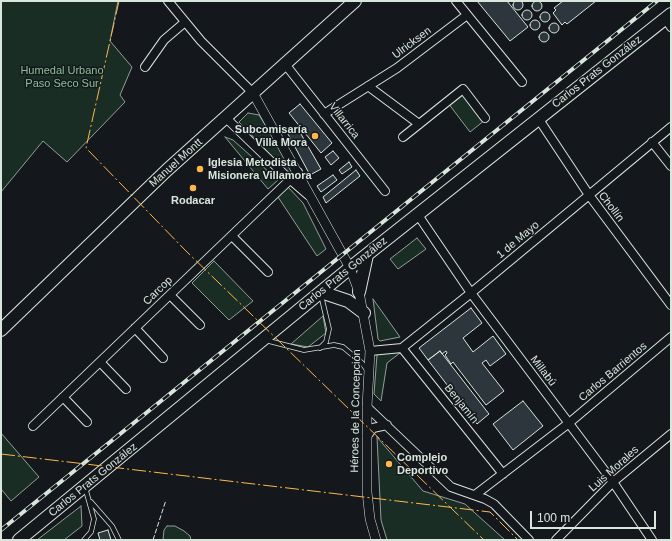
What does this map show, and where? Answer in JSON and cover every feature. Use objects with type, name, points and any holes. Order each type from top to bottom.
[{"type":"main road","name":"Manuel Montt","points":[[1,330],[138,198],[355,1]]},
{"type":"main road","name":"Carlos Prats González","points":[[20,540],[350,268],[538,118],[669,20]]},
{"type":"main road","points":[[359,292],[367,255]]},
{"type":"main road","points":[[321,292],[348,301],[364,313]]},
{"type":"street","name":"Héroes de la Concepción","points":[[168,1],[201,41],[253,93],[350,268],[359,292],[370,351],[370,375],[367,407],[367,492],[370,519],[376,540]]},
{"type":"street","points":[[456,1],[522,82]]},
{"type":"street","name":"Ulricksen","points":[[324,114],[402,64],[467,15]]},
{"type":"street","points":[[144,67],[164,40],[185,22]]},
{"type":"street","name":"Villarrica","points":[[285,64],[385,191]]},
{"type":"street","points":[[368,86],[419,124]]},
{"type":"street","points":[[403,137],[463,89],[485,118]]},
{"type":"street","name":"Héroes de la Concepción","points":[[226,118],[290,180],[312,198]]},
{"type":"street","name":"Chollín","points":[[538,118],[589,195],[671,305]]},
{"type":"street","name":"1 de Mayo","points":[[402,348],[471,293],[671,127]]},
{"type":"street","points":[[652,142],[671,166]]},
{"type":"street","name":"Carcop","points":[[32,426],[298,172]]},
{"type":"street","name":"Millabú","points":[[418,215],[471,293],[613,482],[652,540]]},
{"type":"street","points":[[232,236],[268,272]]},
{"type":"street","points":[[170,294],[200,325]]},
{"type":"street","points":[[135,328],[163,358]]},
{"type":"street","name":"Carlos Barrientos","points":[[475,495],[569,423],[671,337]]},
{"type":"street","points":[[370,351],[402,348]]},
{"type":"street","name":"Benjamín","points":[[402,348],[502,474]]},
{"type":"street","points":[[100,362],[126,389]]},
{"type":"street","points":[[62,397],[87,422]]},
{"type":"street","points":[[367,407],[387,424],[451,487],[475,495],[494,504],[529,540]]},
{"type":"street","points":[[367,436],[372,428],[387,424]]},
{"type":"street","name":"Luis Morales","points":[[556,540],[613,482],[671,434]]},
{"type":"lane","points":[[320,348],[326,342],[329,329],[321,292]]},
{"type":"lane","points":[[263,340],[296,349],[320,348],[334,345],[343,347],[362,363],[370,375]]},
{"type":"lane","points":[[84,540],[91,532],[94,524],[94,515],[85,486]]},
{"type":"lane","points":[[89,501],[112,526],[119,540]]},
{"type":"green space","name":"Humedal Urbano Paso Seco Sur","points":[[1,1],[118,1],[110,41],[132,67],[120,95],[125,102],[67,162],[43,141],[1,192]]},
{"type":"green space","points":[[462,92],[485,120],[470,132],[448,103]]},
{"type":"green space","points":[[248,113],[259,115],[294,171],[290,175],[239,122]]},
{"type":"green space","points":[[225,137],[233,140],[278,180],[268,189]]},
{"type":"green space","points":[[288,187],[303,203],[326,249],[317,256],[278,197]]},
{"type":"green space","points":[[417,238],[426,249],[398,269],[390,259]]},
{"type":"green space","points":[[214,261],[253,301],[229,320],[192,283]]},
{"type":"green space","points":[[373,299],[400,337],[380,341],[378,339]]},
{"type":"green space","points":[[323,316],[326,333],[308,347],[291,344]]},
{"type":"green space","points":[[399,350],[400,353],[387,363],[381,401],[374,394],[377,355],[379,353]]},
{"type":"green space","points":[[1,433],[39,477],[11,501],[1,489]]},
{"type":"green space","name":"Complejo Deportivo","points":[[377,437],[423,491],[465,504],[505,540],[387,540],[381,520]]},
{"type":"green space","points":[[81,506],[82,526],[64,540],[37,540]]},
{"type":"green space","points":[[167,526],[175,526],[184,531],[190,536],[191,540],[163,540],[164,530]]},
{"type":"building","points":[[516,0],[520,0],[523,5],[520,10],[516,10],[513,7],[513,3]]},
{"type":"building","points":[[477,1],[507,1],[528,27],[510,41]]},
{"type":"building","points":[[535,1],[539,1],[541,2],[541,10],[535,11],[532,8],[532,4]]},
{"type":"building","points":[[563,1],[596,1],[567,24],[565,22],[562,25],[553,13],[556,10],[554,8]]},
{"type":"building","points":[[525,10],[529,10],[531,11],[531,19],[525,20],[522,17],[522,13]]},
{"type":"building","points":[[543,12],[547,12],[549,13],[549,21],[543,22],[540,19],[540,15]]},
{"type":"building","points":[[533,20],[537,20],[539,21],[539,29],[533,30],[530,27],[530,23]]},
{"type":"building","points":[[552,23],[556,23],[558,24],[558,32],[552,33],[549,30],[549,26]]},
{"type":"building","points":[[542,32],[546,32],[548,33],[548,41],[542,42],[539,39],[539,35]]},
{"type":"building","points":[[300,104],[332,143],[321,153],[289,113]]},
{"type":"building","points":[[297,127],[321,169],[310,175],[288,134]]},
{"type":"building","points":[[333,151],[339,158],[331,165],[325,157]]},
{"type":"building","points":[[349,162],[352,167],[342,174],[339,170]]},
{"type":"building","points":[[356,170],[360,176],[326,203],[323,197]]},
{"type":"building","points":[[333,175],[337,180],[321,192],[317,186]]},
{"type":"building","points":[[471,308],[482,323],[463,338],[473,352],[493,336],[506,354],[490,366],[486,360],[482,363],[504,391],[486,405],[453,362],[451,364],[445,355],[447,353],[446,351],[442,354],[440,351],[428,360],[419,348]]},
{"type":"building","points":[[440,351],[489,414],[477,424],[428,360]]},
{"type":"building","points":[[523,401],[543,426],[513,450],[493,424]]},
{"type":"building","points":[[108,530],[111,540],[100,540],[98,533]]},
{"type":"railway","points":[[1,530],[657,1]]},
{"type":"fence","points":[[153,540],[166,500]]},
{"type":"power","points":[[119,1],[86,148],[186,251],[484,540]]},
{"type":"power","points":[[1,454],[490,512],[518,540]]},
{"type":"place","name":"Subcomisaría Villa Mora","points":[[315,136]]},
{"type":"place","name":"Iglesia Metodista Misionera Villamora","points":[[200,169]]},
{"type":"place","name":"Rodacar","points":[[193,188]]},
{"type":"place","name":"Complejo Deportivo","points":[[389,464]]}]
